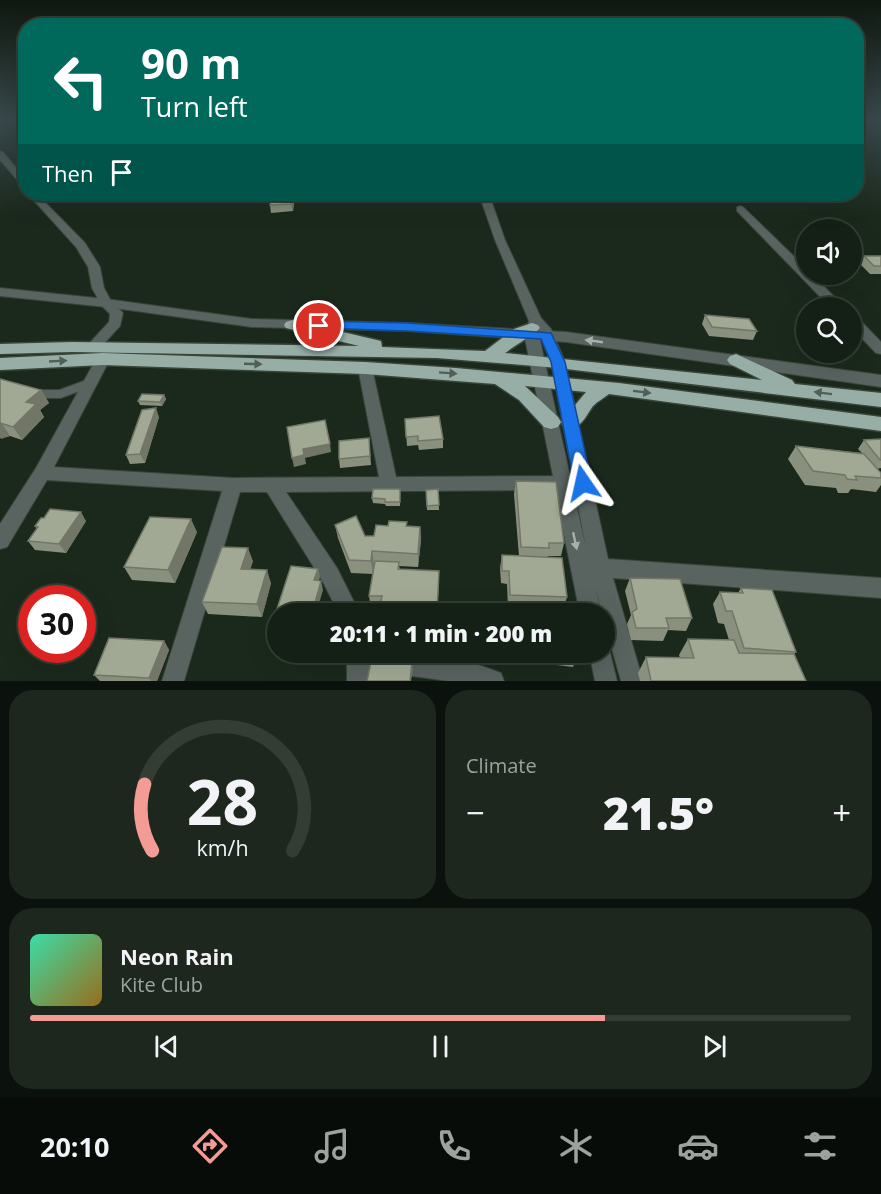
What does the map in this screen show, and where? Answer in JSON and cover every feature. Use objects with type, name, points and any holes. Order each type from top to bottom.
[{"type":"highway","points":[[292,326],[408,353]]},
{"type":"highway","points":[[490,357],[533,330]]},
{"type":"highway","points":[[0,349],[365,368],[541,381],[881,424]]},
{"type":"highway","points":[[0,364],[98,353],[408,353],[558,362],[881,400]]},
{"type":"highway","points":[[736,360],[798,390]]},
{"type":"highway","points":[[497,378],[525,394],[551,422]]},
{"type":"highway","points":[[571,422],[589,399],[606,388]]},
{"type":"street","points":[[0,154],[18,177]]},
{"type":"street","points":[[0,541],[42,473],[91,382],[98,353],[117,316],[106,303],[98,288],[94,267],[81,245],[39,201]]},
{"type":"street","points":[[486,201],[533,330],[536,360],[589,603]]},
{"type":"street","points":[[740,209],[829,297]]},
{"type":"street","points":[[0,292],[292,326],[533,330],[566,337],[881,381]]},
{"type":"street","points":[[533,330],[558,362],[600,568],[632,681]]},
{"type":"street","points":[[862,330],[881,350]]},
{"type":"street","points":[[365,368],[389,483]]},
{"type":"street","points":[[42,473],[233,485],[583,483]]},
{"type":"street","points":[[173,681],[233,485]]},
{"type":"street","points":[[272,485],[330,575],[344,603]]},
{"type":"street","points":[[600,568],[881,588]]},
{"type":"street","points":[[358,663],[358,681]]},
{"type":"street","points":[[408,663],[471,673],[493,681]]},
{"type":"street","points":[[602,663],[606,681]]},
{"type":"lane","points":[[26,392],[60,394],[91,382]]},
{"type":"building","points":[[271,201],[292,201],[291,204],[270,205]]},
{"type":"building","points":[[864,256],[881,256],[881,266],[874,266]]},
{"type":"building","points":[[705,315],[749,319],[757,331],[712,327]]},
{"type":"building","points":[[0,379],[41,390],[26,402],[36,404],[13,427],[0,423]]},
{"type":"building","points":[[142,394],[164,395],[160,402],[138,401]]},
{"type":"building","points":[[156,408],[140,454],[126,455],[142,410]]},
{"type":"building","points":[[439,416],[443,439],[418,441],[418,436],[406,437],[405,419]]},
{"type":"building","points":[[325,420],[330,444],[303,449],[304,455],[292,458],[287,427]]},
{"type":"building","points":[[369,438],[370,456],[339,459],[339,441]]},
{"type":"building","points":[[881,439],[881,460],[880,460],[864,440]]},
{"type":"building","points":[[796,446],[864,454],[881,473],[881,478],[855,476],[857,480],[847,479],[845,475],[813,471]]},
{"type":"building","points":[[516,481],[556,482],[564,543],[549,543],[549,548],[521,547]]},
{"type":"building","points":[[373,489],[400,489],[400,502],[385,502],[385,499],[372,498]]},
{"type":"building","points":[[438,489],[439,505],[427,506],[426,490]]},
{"type":"building","points":[[50,509],[81,512],[59,544],[28,541],[38,527],[35,526]]},
{"type":"building","points":[[356,516],[365,536],[374,536],[376,525],[388,526],[389,521],[407,522],[406,526],[420,527],[418,554],[372,551],[371,561],[349,560],[335,525]]},
{"type":"building","points":[[150,517],[191,519],[168,570],[124,567]]},
{"type":"building","points":[[222,547],[248,548],[241,569],[267,570],[257,604],[202,602]]},
{"type":"building","points":[[502,555],[562,558],[567,597],[510,595],[509,571],[502,571]]},
{"type":"building","points":[[375,561],[399,562],[398,569],[439,571],[437,603],[381,603],[382,596],[369,596]]},
{"type":"building","points":[[291,566],[318,569],[314,580],[321,581],[315,603],[279,603]]},
{"type":"building","points":[[630,578],[680,579],[692,618],[666,618],[669,628],[636,628],[632,612],[637,609]]},
{"type":"building","points":[[741,588],[772,590],[796,652],[744,648],[732,611],[726,611],[720,592],[743,593]]},
{"type":"building","points":[[109,638],[164,641],[149,678],[94,675]]},
{"type":"building","points":[[688,639],[734,640],[739,653],[794,654],[806,681],[651,681],[646,657],[694,658]]},
{"type":"building","points":[[371,663],[412,663],[410,681],[367,681]]},
{"type":"route","points":[[319,326],[408,327],[546,336],[558,362],[583,483]]}]
